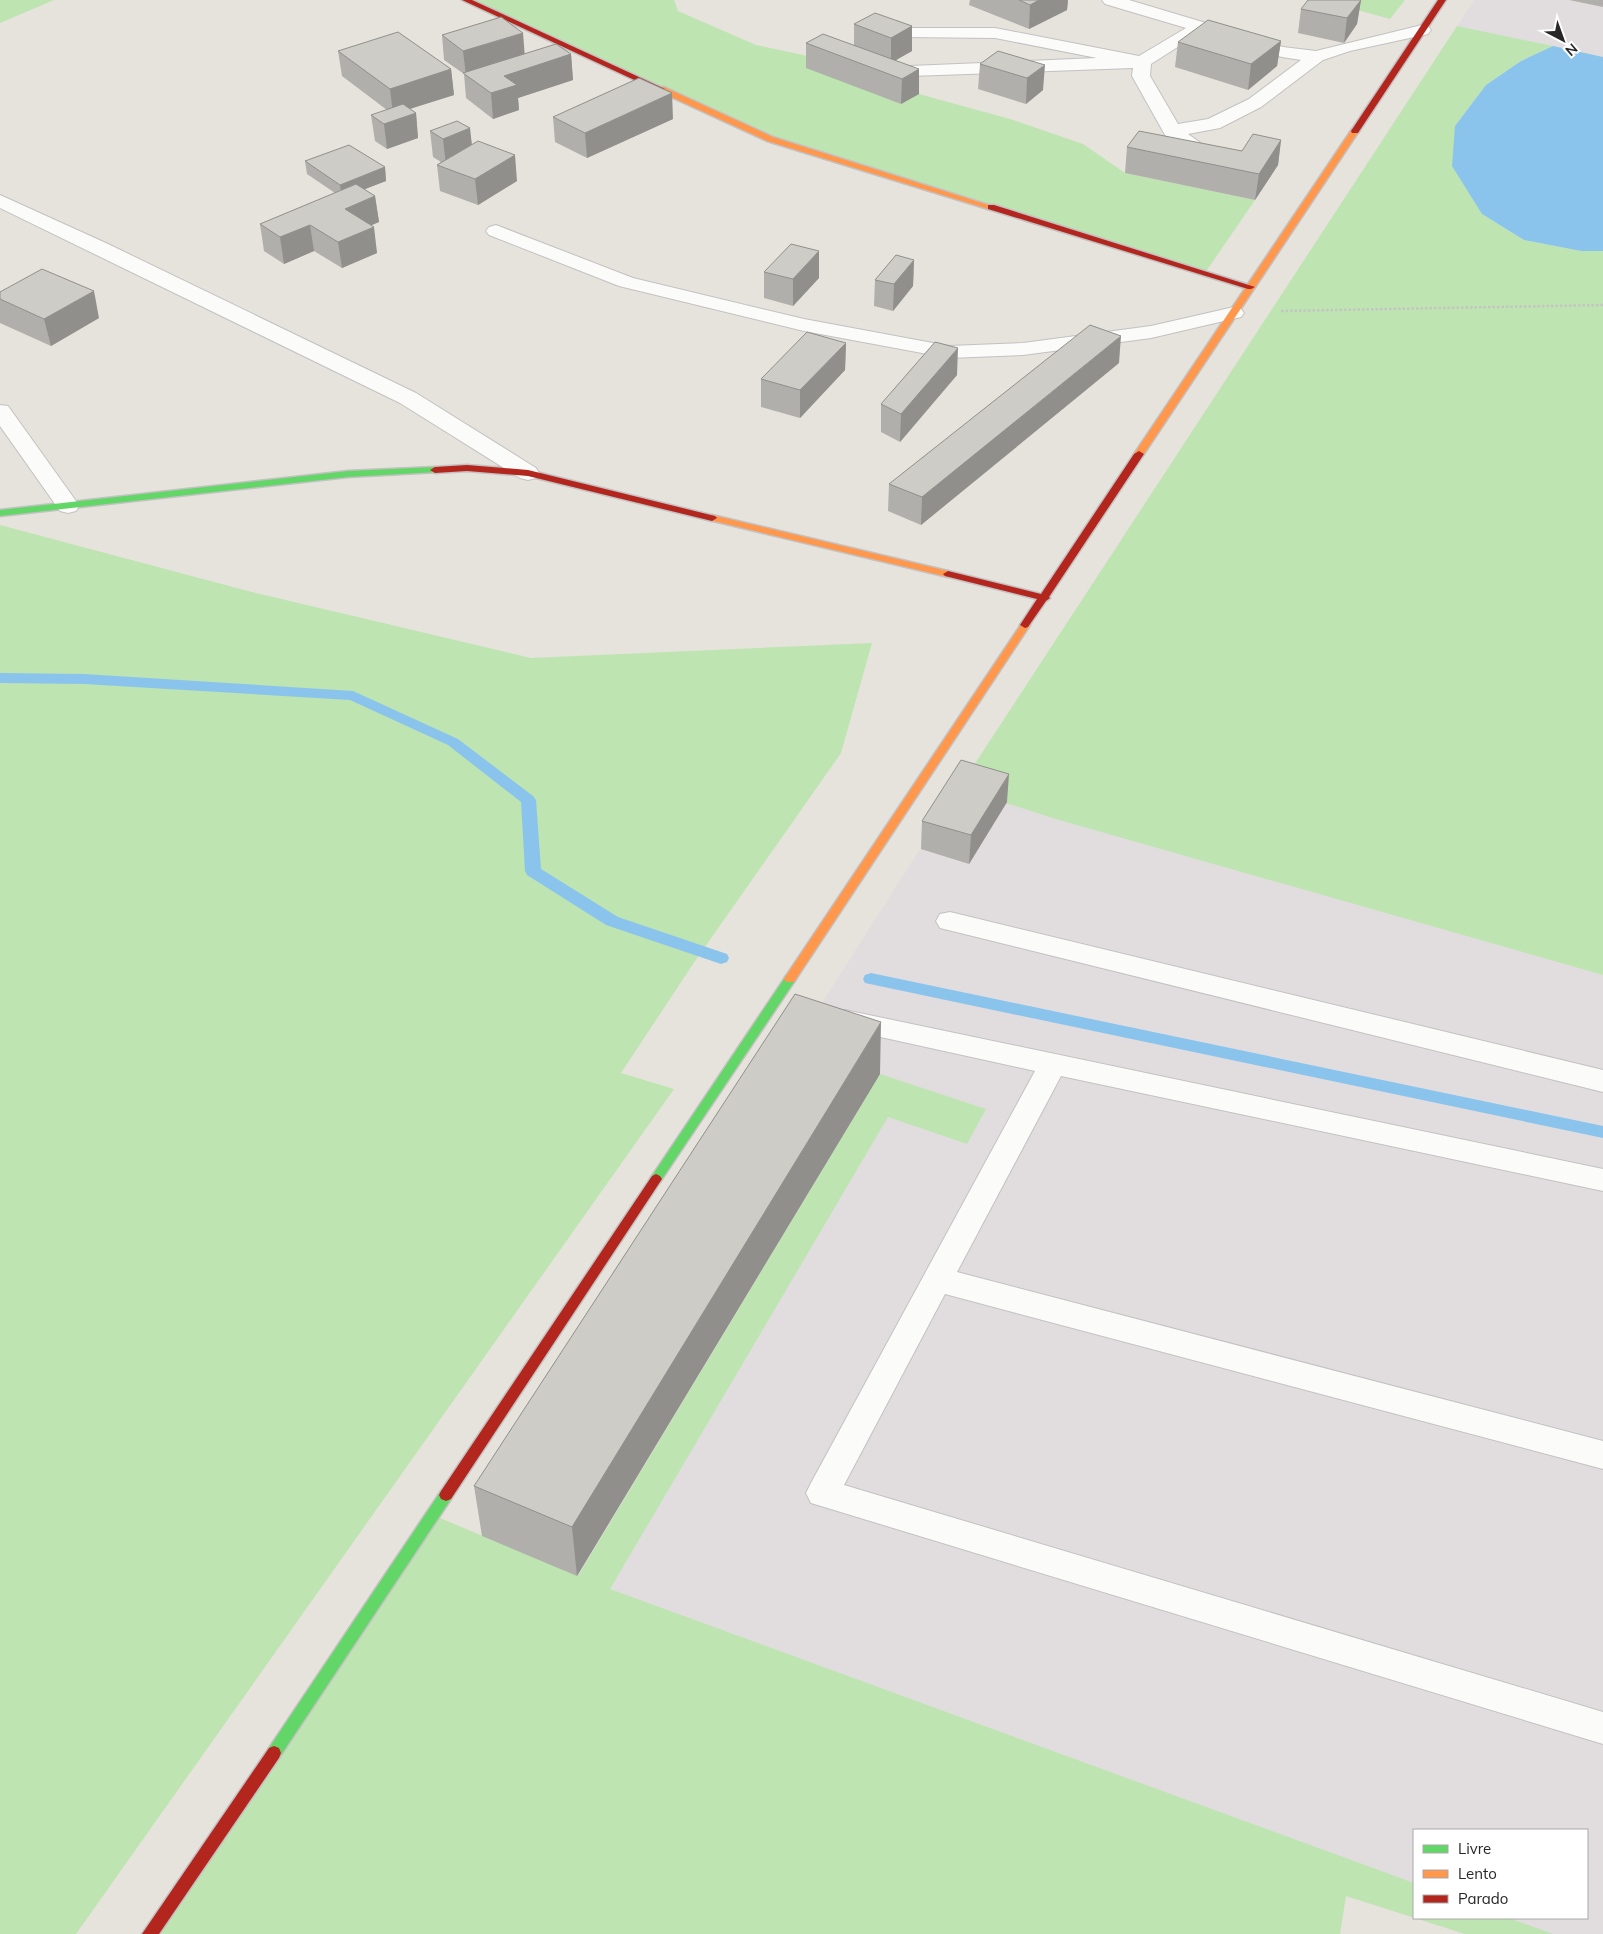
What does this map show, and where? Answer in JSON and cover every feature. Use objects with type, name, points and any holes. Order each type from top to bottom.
[{"type":"street","points":[[466,0],[770,139],[1251,287]]},
{"type":"street","points":[[1111,0],[1282,52],[1317,56]]},
{"type":"street","points":[[150,1934],[262,1771],[796,1009],[1045,598],[1442,0]]},
{"type":"street","points":[[910,71],[1142,62],[1200,27]]},
{"type":"street","points":[[1172,131],[1213,124],[1255,103],[1317,56],[1345,47],[1422,30]]},
{"type":"street","points":[[909,33],[995,33],[1142,62]]},
{"type":"street","points":[[1142,62],[1140,76],[1172,131],[1213,161]]},
{"type":"street","points":[[0,201],[101,248],[408,398],[528,473]]},
{"type":"street","points":[[496,231],[626,282],[804,325],[949,352],[1023,349],[1151,332],[1234,313]]},
{"type":"street","points":[[0,411],[68,506]]},
{"type":"street","points":[[0,513],[348,474],[467,468],[528,473],[1045,598]]},
{"type":"street","points":[[950,921],[1603,1081]]},
{"type":"street","points":[[796,1009],[1603,1180]]},
{"type":"street","points":[[1053,1064],[939,1280],[823,1493],[1603,1728]]},
{"type":"street","points":[[939,1280],[1603,1455]]},
{"type":"path","points":[[1234,313],[1603,305]]},
{"type":"shaded area","points":[[1474,0],[1603,0],[1603,57],[1457,26]]},
{"type":"shaded area","points":[[959,788],[1059,820],[1603,975],[1603,1934],[1465,1934],[1418,1919],[1588,1919],[1588,1829],[1413,1829],[1413,1918],[1267,1871],[482,1536]]},
{"type":"green space","points":[[0,0],[54,0],[0,23]]},
{"type":"green space","points":[[466,0],[674,0],[678,11],[756,45],[822,59],[901,104],[919,94],[1010,119],[1083,144],[1125,173],[1255,200],[1205,273],[770,139]]},
{"type":"green space","points":[[1321,0],[1405,0],[1390,19]]},
{"type":"green space","points":[[1457,26],[1553,46],[1521,61],[1486,85],[1455,126],[1482,214],[1524,240],[1581,251],[1603,251],[1603,975],[1059,820],[959,788]]},
{"type":"green space","points":[[0,525],[248,591],[531,658],[872,643],[841,753],[693,964],[621,1073],[674,1089],[76,1934],[0,1934]]},
{"type":"green space","points":[[880,1074],[986,1109],[967,1144],[888,1117],[610,1589],[1413,1883],[1413,1918],[1346,1896],[1340,1934],[150,1934],[433,1515],[578,1576]]},
{"type":"green space","points":[[1418,1919],[1512,1919],[1553,1934],[1465,1934]]},
{"type":"water","points":[[1553,46],[1603,57],[1603,251],[1581,251],[1524,240],[1482,214],[1452,166],[1455,126],[1486,85],[1521,61]]},
{"type":"building","points":[[1019,0],[1039,0],[1030,5]]},
{"type":"building","points":[[1308,0],[1361,0],[1347,18],[1301,9]]},
{"type":"building","points":[[875,13],[912,26],[891,38],[854,24]]},
{"type":"building","points":[[501,17],[523,33],[463,51],[442,35]]},
{"type":"building","points":[[1208,20],[1281,41],[1251,64],[1178,42]]},
{"type":"building","points":[[398,32],[451,69],[390,89],[338,51]]},
{"type":"building","points":[[823,34],[919,69],[902,79],[806,43]]},
{"type":"building","points":[[556,44],[571,54],[504,76],[517,85],[491,93],[463,73]]},
{"type":"building","points":[[998,51],[1045,65],[1027,78],[980,64]]},
{"type":"building","points":[[639,78],[672,93],[585,133],[553,117]]},
{"type":"building","points":[[403,104],[416,113],[384,124],[371,115]]},
{"type":"building","points":[[457,121],[470,128],[443,139],[430,131]]},
{"type":"building","points":[[1139,131],[1242,151],[1253,134],[1281,140],[1259,174],[1127,147]]},
{"type":"building","points":[[478,141],[515,155],[475,179],[437,165]]},
{"type":"building","points":[[349,145],[385,167],[340,185],[305,161]]},
{"type":"building","points":[[356,184],[375,196],[345,209],[374,227],[338,242],[310,225],[280,237],[260,224]]},
{"type":"building","points":[[791,244],[819,251],[793,279],[764,272]]},
{"type":"building","points":[[896,255],[914,260],[894,284],[875,280]]},
{"type":"building","points":[[42,269],[94,291],[44,319],[0,299],[0,292]]},
{"type":"building","points":[[1090,325],[1121,336],[922,497],[889,484]]},
{"type":"building","points":[[807,332],[846,343],[800,390],[761,379]]},
{"type":"building","points":[[935,342],[958,348],[901,414],[881,404]]},
{"type":"building","points":[[961,760],[1009,774],[971,835],[922,821]]},
{"type":"building","points":[[795,994],[881,1022],[572,1527],[474,1486]]},
{"type":"waterway","points":[[0,678],[84,679],[353,696],[453,742],[528,800],[533,871],[612,921],[721,958]]},
{"type":"waterway","points":[[871,979],[1603,1132]]},
{"type":"traffic: fast","points":[[0,513],[348,474],[435,470]]},
{"type":"traffic: fast","points":[[656,1179],[790,979]]},
{"type":"traffic: fast","points":[[274,1753],[446,1495]]},
{"type":"traffic: slow","points":[[661,89],[770,139],[991,207]]},
{"type":"traffic: slow","points":[[1139,454],[1355,131]]},
{"type":"traffic: slow","points":[[712,518],[948,574]]},
{"type":"traffic: slow","points":[[790,979],[1025,625]]},
{"type":"traffic: jam","points":[[466,0],[661,89]]},
{"type":"traffic: jam","points":[[1355,131],[1442,0]]},
{"type":"traffic: jam","points":[[991,207],[1251,287]]},
{"type":"traffic: jam","points":[[1025,625],[1139,454]]},
{"type":"traffic: jam","points":[[435,470],[467,468],[528,473],[712,518]]},
{"type":"traffic: jam","points":[[948,574],[1045,598]]},
{"type":"traffic: jam","points":[[446,1495],[656,1179]]},
{"type":"traffic: jam","points":[[150,1934],[274,1753]]}]
